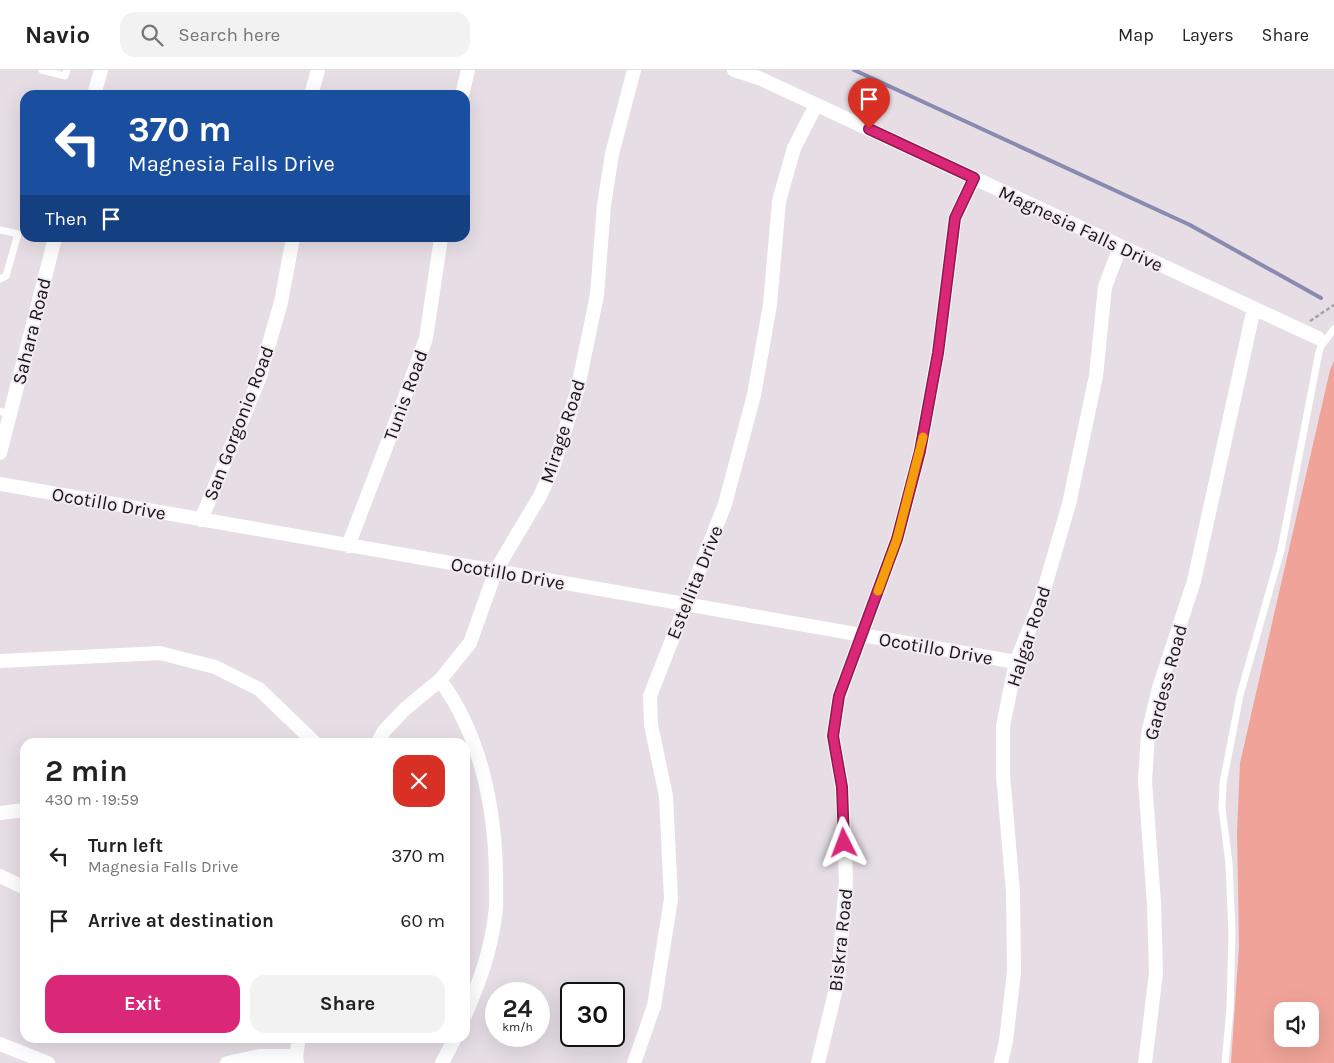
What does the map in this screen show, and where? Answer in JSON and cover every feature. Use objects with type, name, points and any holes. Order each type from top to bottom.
[{"type":"street","points":[[95,90],[101,70]]},
{"type":"street","points":[[312,90],[318,70]]},
{"type":"street","points":[[463,90],[468,70]]},
{"type":"street","name":"Mirage Road","points":[[380,738],[384,731],[405,709],[440,680],[470,643],[496,570],[554,465],[577,392],[597,295],[604,205],[610,162],[634,70]]},
{"type":"street","name":"Magnesia Falls Drive","points":[[734,70],[759,78],[1318,338]]},
{"type":"street","name":"Estellita Drive","points":[[634,1063],[654,1006],[671,898],[666,796],[651,725],[650,696],[725,504],[754,395],[770,305],[780,201],[794,148],[816,105]]},
{"type":"street","name":"Biskra Road","points":[[818,1063],[838,980],[846,881],[842,787],[833,736],[839,696],[897,539],[920,451],[938,353],[955,218],[974,178]]},
{"type":"street","name":"Sahara Road","points":[[0,453],[5,413],[54,242]]},
{"type":"street","name":"San Gorgonio Road","points":[[201,520],[259,378],[281,302],[292,242]]},
{"type":"street","name":"Tunis Road","points":[[348,546],[426,338],[440,242]]},
{"type":"street","name":"Halgar Road","points":[[1001,1063],[1006,1041],[1014,972],[1013,892],[1003,775],[1003,726],[1016,662],[1041,600],[1069,504],[1096,376],[1105,287],[1120,247]]},
{"type":"street","name":"Gardess Road","points":[[1145,1063],[1156,973],[1154,903],[1145,781],[1148,734],[1159,688],[1194,581],[1254,308]]},
{"type":"street","name":"Ocotillo Drive","points":[[0,484],[1016,662]]},
{"type":"street","points":[[0,661],[160,653],[214,667],[259,689],[310,738]]},
{"type":"street","points":[[440,680],[456,702],[481,762],[496,843],[495,916],[479,984],[470,1004]]},
{"type":"street","points":[[0,813],[20,811]]},
{"type":"street","points":[[0,876],[20,886]]},
{"type":"street","points":[[227,1063],[260,1056],[296,1060],[298,1043]]},
{"type":"street","points":[[442,1063],[452,1043]]},
{"type":"street","points":[[0,1044],[48,1063]]},
{"type":"lane","points":[[42,70],[65,76],[67,70]]},
{"type":"lane","points":[[0,230],[18,234],[6,276],[0,279]]},
{"type":"lane","points":[[1225,1063],[1232,969],[1232,899],[1222,808],[1226,763],[1240,695],[1282,550],[1318,352],[1320,346],[1334,329]]},
{"type":"path","points":[[1298,328],[1334,304]]},
{"type":"shaded area","points":[[1334,361],[1334,1063],[1231,1063],[1239,946],[1237,832],[1240,763],[1330,370]]},
{"type":"waterway","points":[[854,70],[1190,225],[1321,298]]},
{"type":"slow traffic","points":[[878,591],[897,539],[923,437]]},
{"type":"route","points":[[844,843],[842,787],[833,736],[839,696],[897,539],[920,451],[938,353],[955,218],[974,178],[869,129]]}]
